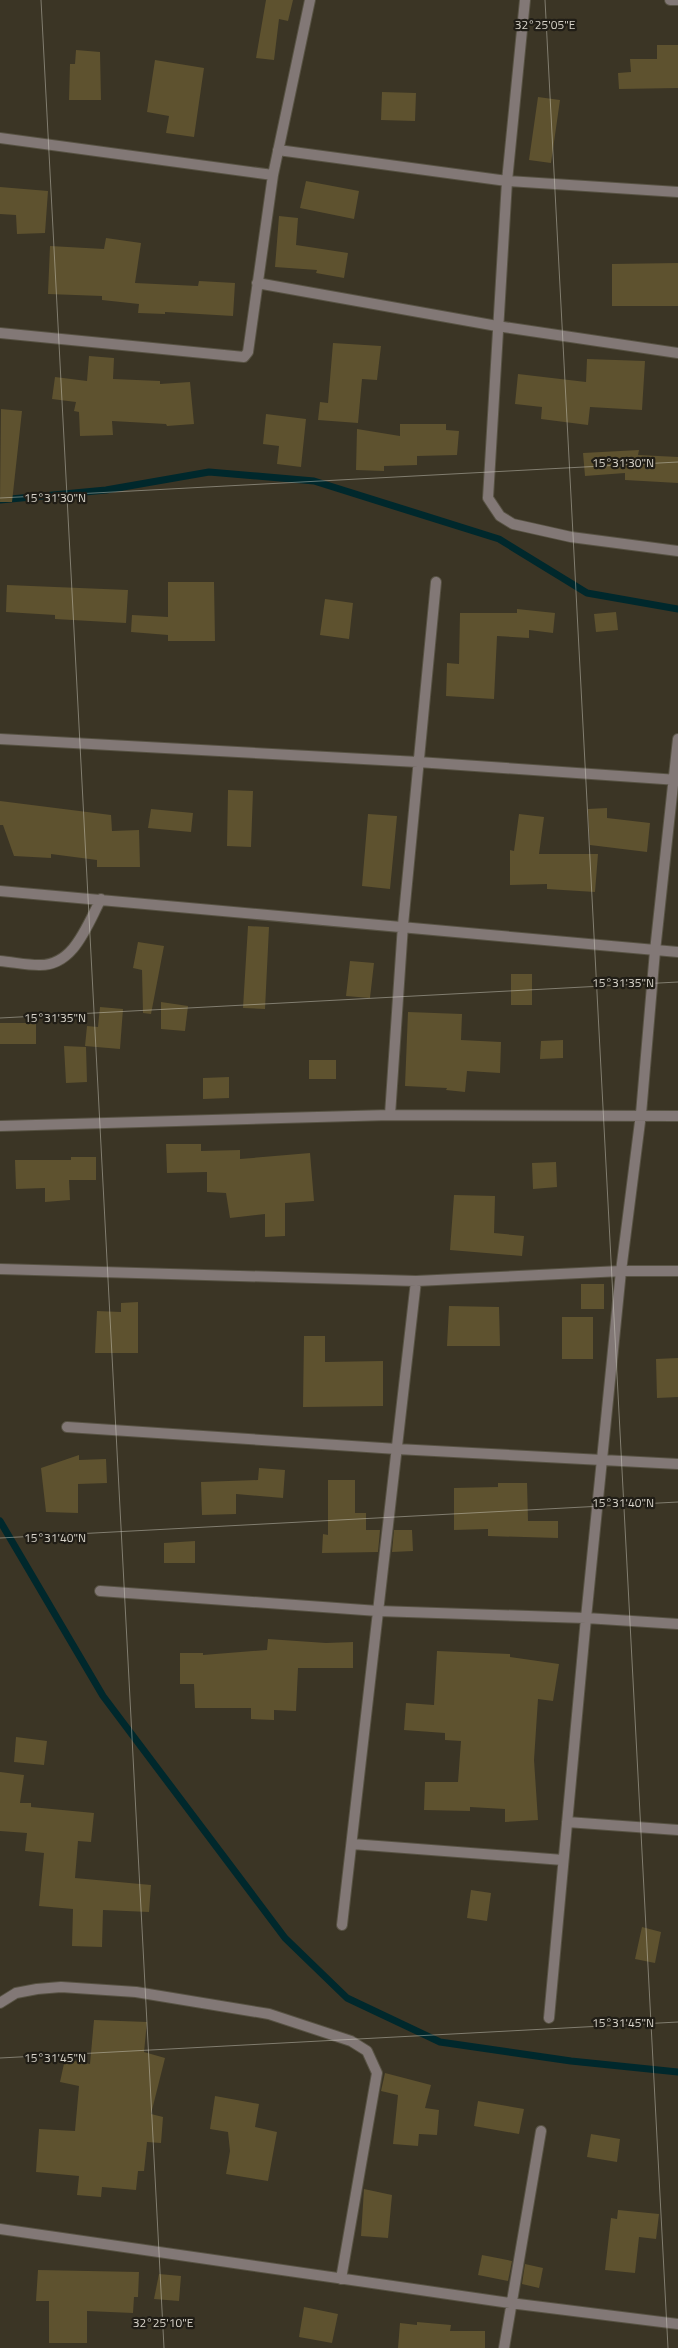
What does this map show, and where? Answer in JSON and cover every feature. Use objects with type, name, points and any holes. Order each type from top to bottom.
[{"type":"street","points":[[0,333],[244,357],[248,352],[272,175],[310,0]]},
{"type":"street","points":[[525,0],[507,181],[488,498],[500,516],[513,524],[571,537],[678,552]]},
{"type":"street","points":[[670,0],[678,0]]},
{"type":"street","points":[[0,138],[272,175]]},
{"type":"street","points":[[278,150],[507,181],[678,192]]},
{"type":"street","points":[[258,283],[498,326],[678,353]]},
{"type":"street","points":[[390,1115],[403,925],[436,582]]},
{"type":"street","points":[[0,739],[418,762],[675,780]]},
{"type":"street","points":[[549,2018],[602,1458],[621,1271],[641,1114],[655,951],[678,739]]},
{"type":"street","points":[[0,890],[403,925],[678,952]]},
{"type":"street","points":[[0,961],[41,965],[64,958],[77,944],[101,899]]},
{"type":"street","points":[[0,1126],[390,1115],[641,1114],[678,1116]]},
{"type":"street","points":[[0,1269],[416,1281],[621,1271],[678,1271]]},
{"type":"street","points":[[342,1926],[416,1281]]},
{"type":"street","points":[[67,1427],[397,1449],[602,1458],[678,1464]]},
{"type":"street","points":[[100,1591],[378,1611],[586,1618],[678,1624]]},
{"type":"street","points":[[567,1822],[678,1830]]},
{"type":"street","points":[[352,1844],[563,1860]]},
{"type":"street","points":[[0,2003],[16,1993],[36,1989],[61,1987],[136,1992],[269,2014],[351,2041],[367,2052],[377,2073],[341,2279]]},
{"type":"street","points":[[504,2348],[510,2303],[541,2131]]},
{"type":"street","points":[[0,2229],[510,2303],[678,2324]]},
{"type":"building","points":[[266,0],[293,0],[288,21],[279,19],[274,60],[256,58]]},
{"type":"building","points":[[657,45],[678,45],[678,88],[619,89],[618,73],[631,72],[630,59],[657,59]]},
{"type":"building","points":[[76,50],[100,52],[101,100],[69,100],[70,64],[75,64]]},
{"type":"building","points":[[155,60],[204,68],[194,137],[166,133],[169,116],[147,112]]},
{"type":"building","points":[[382,92],[416,93],[415,121],[381,120]]},
{"type":"building","points":[[538,97],[560,100],[551,163],[529,160]]},
{"type":"building","points":[[306,181],[359,191],[354,219],[300,208]]},
{"type":"building","points":[[0,187],[48,191],[45,233],[17,234],[16,215],[0,214]]},
{"type":"building","points":[[279,216],[298,218],[296,245],[348,253],[344,278],[316,273],[317,270],[275,267]]},
{"type":"building","points":[[106,238],[141,243],[135,283],[198,286],[199,281],[235,283],[233,316],[165,312],[165,314],[138,313],[139,304],[102,300],[102,296],[48,294],[50,246],[104,249]]},
{"type":"building","points":[[678,263],[678,306],[612,306],[612,264]]},
{"type":"building","points":[[333,343],[381,346],[377,380],[362,379],[358,423],[318,420],[320,402],[328,403]]},
{"type":"building","points":[[89,356],[114,358],[113,379],[160,381],[160,384],[190,382],[194,424],[167,426],[166,424],[112,421],[113,435],[80,436],[79,412],[74,411],[76,402],[52,399],[55,377],[87,381]]},
{"type":"building","points":[[587,359],[645,361],[642,410],[590,407],[588,425],[541,419],[542,407],[515,404],[518,374],[586,382]]},
{"type":"building","points":[[1,409],[22,411],[12,502],[0,502]]},
{"type":"building","points":[[266,414],[306,419],[301,467],[277,464],[279,446],[263,444]]},
{"type":"building","points":[[400,424],[446,424],[446,430],[459,431],[457,455],[417,456],[417,465],[384,466],[384,471],[356,470],[357,429],[400,436]]},
{"type":"building","points":[[639,450],[638,455],[678,457],[678,483],[625,480],[625,473],[585,476],[583,453]]},
{"type":"building","points":[[168,582],[214,582],[215,641],[168,641],[168,635],[131,632],[132,615],[168,617]]},
{"type":"building","points":[[7,585],[128,590],[126,623],[55,619],[55,615],[6,612]]},
{"type":"building","points":[[325,599],[353,603],[349,639],[320,635]]},
{"type":"building","points":[[517,609],[555,613],[553,633],[529,630],[529,638],[497,636],[494,699],[446,696],[447,663],[459,664],[460,613],[517,613]]},
{"type":"building","points":[[616,612],[618,630],[596,632],[594,614]]},
{"type":"building","points":[[228,790],[253,791],[251,847],[227,846]]},
{"type":"building","points":[[0,801],[111,815],[112,831],[139,830],[140,867],[97,867],[97,860],[51,854],[51,858],[14,856],[3,825],[0,825]]},
{"type":"building","points":[[607,808],[607,818],[650,823],[647,852],[590,845],[588,809]]},
{"type":"building","points":[[151,809],[193,813],[191,832],[148,828]]},
{"type":"building","points":[[368,814],[397,816],[390,889],[362,886]]},
{"type":"building","points":[[519,814],[544,817],[539,854],[598,854],[595,892],[547,889],[547,884],[510,885],[510,850],[514,851]]},
{"type":"building","points":[[248,926],[269,927],[265,1009],[243,1008]]},
{"type":"building","points":[[138,942],[164,946],[151,1014],[143,1013],[142,970],[133,968]]},
{"type":"building","points":[[350,961],[374,963],[370,998],[346,996]]},
{"type":"building","points":[[511,974],[532,974],[532,1005],[511,1005]]},
{"type":"building","points":[[161,1002],[188,1006],[185,1031],[161,1029]]},
{"type":"building","points":[[100,1007],[123,1009],[120,1049],[85,1046],[87,1026],[98,1027]]},
{"type":"building","points":[[408,1012],[462,1014],[461,1040],[501,1042],[500,1073],[467,1071],[465,1092],[446,1090],[447,1088],[405,1086]]},
{"type":"building","points":[[0,1023],[36,1023],[36,1044],[0,1044]]},
{"type":"building","points":[[563,1040],[563,1058],[540,1059],[541,1041]]},
{"type":"building","points":[[64,1046],[86,1047],[87,1082],[66,1083]]},
{"type":"building","points":[[309,1060],[336,1060],[336,1079],[309,1079]]},
{"type":"building","points":[[229,1077],[229,1098],[203,1099],[203,1078]]},
{"type":"building","points":[[166,1144],[201,1144],[201,1151],[240,1150],[240,1159],[310,1153],[314,1201],[285,1203],[285,1236],[265,1237],[265,1214],[230,1218],[226,1193],[207,1192],[207,1172],[167,1173]]},
{"type":"building","points":[[71,1157],[96,1157],[96,1180],[69,1180],[70,1200],[45,1202],[45,1188],[16,1189],[15,1160],[71,1160]]},
{"type":"building","points":[[556,1162],[557,1187],[533,1189],[532,1163]]},
{"type":"building","points":[[454,1195],[495,1196],[494,1233],[524,1236],[522,1256],[450,1250]]},
{"type":"building","points":[[581,1284],[604,1284],[604,1309],[581,1309]]},
{"type":"building","points":[[138,1302],[138,1353],[95,1353],[97,1311],[121,1312],[121,1303]]},
{"type":"building","points":[[449,1306],[499,1307],[500,1346],[447,1346]]},
{"type":"building","points":[[562,1317],[593,1317],[593,1359],[562,1359]]},
{"type":"building","points":[[304,1336],[325,1336],[325,1362],[383,1361],[383,1406],[303,1407]]},
{"type":"building","points":[[678,1358],[678,1397],[657,1398],[656,1359]]},
{"type":"building","points":[[79,1455],[79,1460],[106,1459],[107,1483],[78,1484],[78,1513],[46,1512],[41,1468]]},
{"type":"building","points":[[259,1468],[285,1470],[283,1498],[236,1494],[236,1514],[202,1515],[201,1482],[258,1480]]},
{"type":"building","points":[[328,1480],[355,1480],[355,1513],[366,1513],[366,1530],[380,1530],[378,1552],[322,1553],[323,1534],[328,1535]]},
{"type":"building","points":[[498,1483],[527,1483],[528,1521],[558,1521],[558,1538],[488,1536],[488,1529],[454,1530],[454,1488],[498,1487]]},
{"type":"building","points":[[394,1530],[412,1530],[413,1551],[392,1552]]},
{"type":"building","points":[[195,1541],[195,1563],[164,1563],[164,1543]]},
{"type":"building","points":[[268,1639],[326,1643],[353,1642],[353,1668],[298,1668],[296,1711],[274,1710],[274,1720],[251,1719],[251,1708],[195,1708],[194,1684],[180,1684],[180,1653],[203,1653],[203,1655],[267,1650]]},
{"type":"building","points":[[437,1651],[510,1654],[510,1657],[559,1664],[553,1701],[538,1699],[534,1760],[538,1820],[505,1822],[505,1809],[470,1807],[470,1811],[424,1810],[425,1782],[458,1782],[461,1741],[445,1740],[445,1733],[404,1730],[406,1703],[434,1705]]},
{"type":"building","points":[[16,1737],[47,1741],[44,1765],[14,1762]]},
{"type":"building","points":[[0,1772],[24,1775],[20,1803],[31,1803],[31,1807],[94,1813],[91,1842],[78,1841],[75,1878],[151,1885],[149,1912],[103,1910],[102,1947],[72,1946],[73,1909],[39,1906],[44,1853],[25,1851],[27,1833],[0,1831]]},
{"type":"building","points":[[471,1890],[491,1893],[487,1921],[467,1918]]},
{"type":"building","points":[[642,1927],[661,1932],[655,1963],[635,1959]]},
{"type":"building","points":[[94,2020],[147,2022],[144,2052],[165,2058],[151,2114],[163,2117],[161,2143],[147,2142],[144,2171],[138,2171],[136,2190],[102,2187],[101,2197],[77,2195],[79,2176],[36,2172],[39,2129],[75,2131],[79,2086],[60,2082],[65,2059],[90,2064]]},
{"type":"building","points":[[385,2073],[431,2085],[425,2108],[439,2110],[437,2135],[419,2134],[418,2146],[393,2144],[398,2095],[381,2091]]},
{"type":"building","points":[[215,2096],[259,2104],[255,2127],[277,2132],[268,2181],[226,2174],[230,2151],[228,2132],[210,2129]]},
{"type":"building","points":[[478,2101],[524,2109],[519,2134],[474,2126]]},
{"type":"building","points":[[591,2134],[620,2139],[617,2162],[587,2157]]},
{"type":"building","points":[[364,2189],[392,2195],[388,2238],[361,2236]]},
{"type":"building","points":[[618,2210],[659,2214],[656,2239],[639,2237],[635,2273],[605,2270],[611,2218],[617,2219]]},
{"type":"building","points":[[482,2255],[512,2261],[508,2281],[478,2275]]},
{"type":"building","points":[[525,2264],[543,2268],[539,2288],[522,2284]]},
{"type":"building","points":[[38,2270],[139,2272],[138,2297],[134,2297],[133,2313],[87,2311],[87,2343],[49,2343],[49,2301],[36,2301]]},
{"type":"building","points":[[159,2274],[181,2276],[179,2301],[154,2299]]},
{"type":"building","points":[[304,2307],[338,2314],[332,2343],[299,2337]]},
{"type":"building","points":[[417,2322],[451,2325],[450,2331],[485,2331],[485,2348],[398,2348],[400,2323],[417,2325]]},
{"type":"waterway","points":[[0,500],[106,490],[209,472],[314,481],[499,539],[587,593],[678,609]]},
{"type":"waterway","points":[[0,1521],[103,1696],[285,1938],[347,1998],[440,2042],[571,2061],[678,2072]]}]
